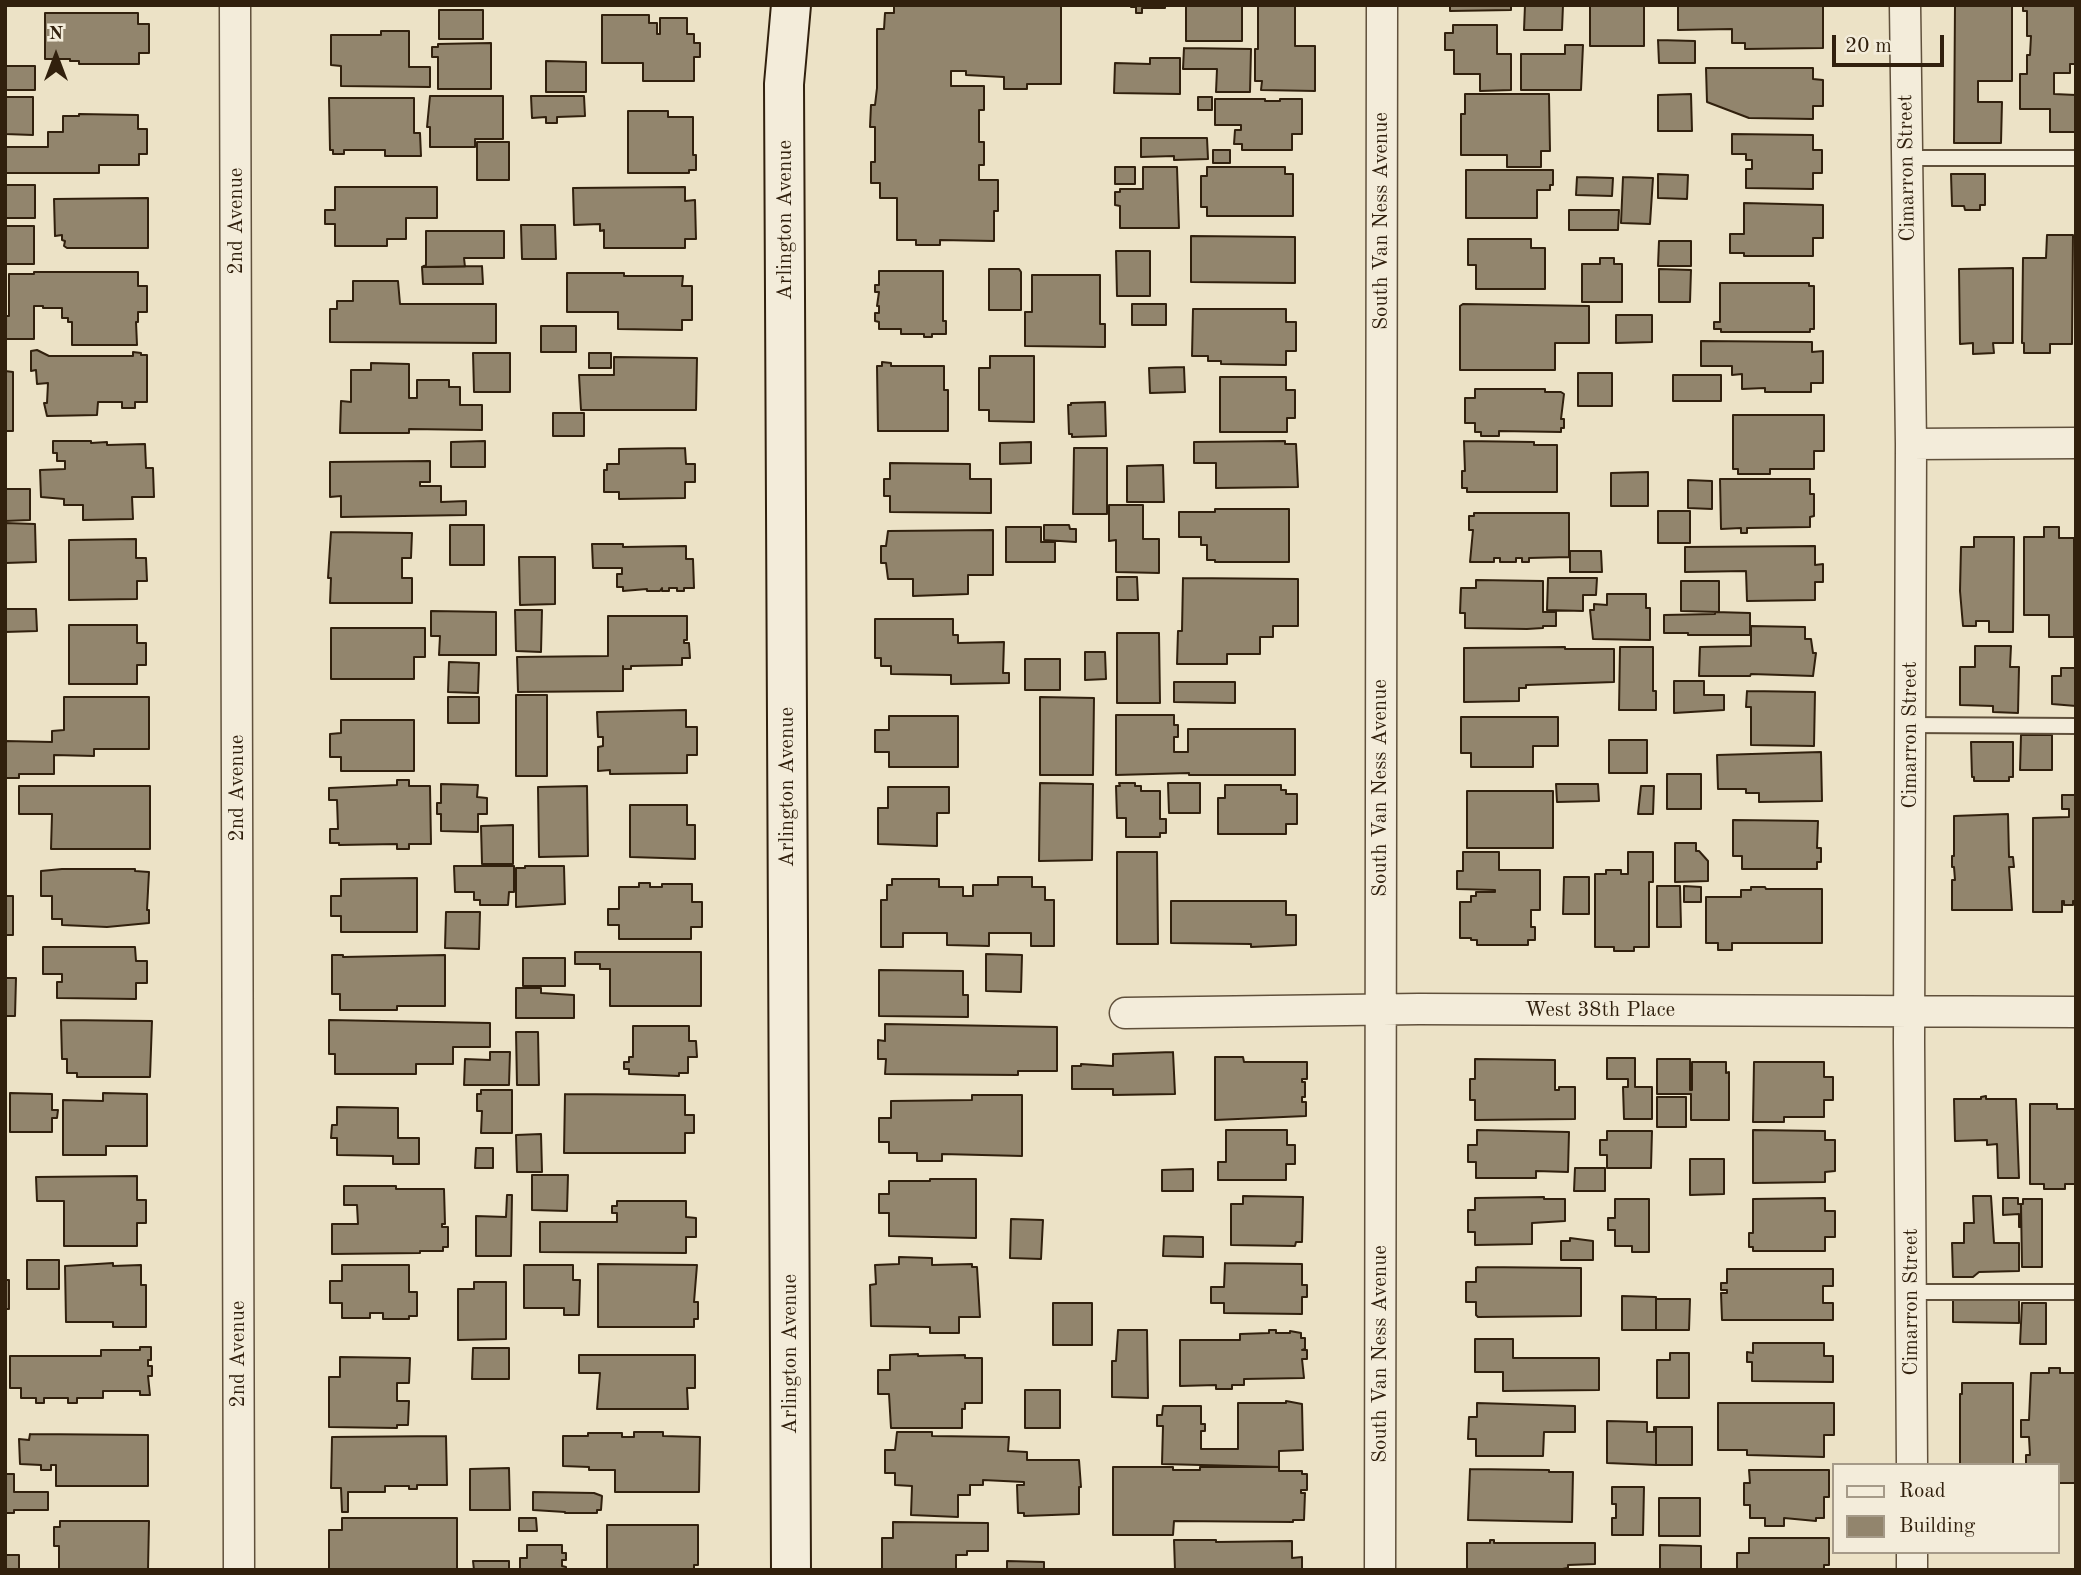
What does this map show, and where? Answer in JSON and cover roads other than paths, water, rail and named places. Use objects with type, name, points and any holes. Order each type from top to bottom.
[{"type":"main road","name":"Arlington Avenue","points":[[791,5],[784,84],[791,1570]]},
{"type":"street","name":"2nd Avenue","points":[[235,5],[239,1570]]},
{"type":"street","name":"South Van Ness Avenue","points":[[1380,1570],[1382,5]]},
{"type":"street","name":"Cimarron Street","points":[[1905,5],[1911,444],[1909,1011],[1912,1463]]},
{"type":"street","points":[[1911,444],[2076,443]]},
{"type":"street","name":"West 38th Place","points":[[1125,1013],[1380,1009],[2076,1012]]},
{"type":"lane","points":[[1907,158],[2076,158]]},
{"type":"lane","points":[[1910,725],[2076,726]]},
{"type":"lane","points":[[1911,1292],[2076,1292]]}]
